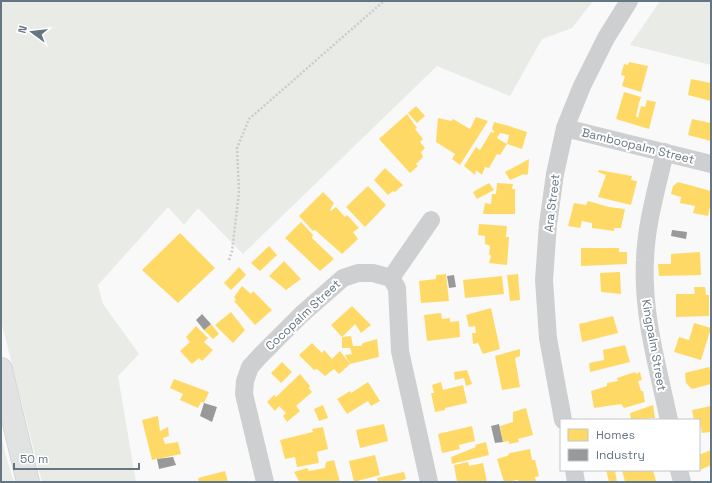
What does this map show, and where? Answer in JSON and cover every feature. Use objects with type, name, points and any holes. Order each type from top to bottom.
[{"type":"highway","points":[[1,369],[28,482]]},
{"type":"street","name":"Ara Street","points":[[563,419],[548,338],[544,280],[548,224],[555,174],[565,128],[582,86],[606,38],[629,1]]},
{"type":"street","name":"Bamboopalm Street","points":[[565,128],[711,164]]},
{"type":"street","name":"Kingpalm Street","points":[[665,152],[647,231],[644,261],[645,292],[650,330],[669,419]]},
{"type":"street","points":[[429,482],[402,358],[399,337],[397,288],[391,278],[431,220]]},
{"type":"street","name":"Cocopalm Street","points":[[265,482],[244,394],[245,380],[250,367],[302,314],[343,278],[358,272],[373,273],[391,278]]},
{"type":"street","points":[[574,471],[576,482]]},
{"type":"street","points":[[679,471],[682,482]]},
{"type":"path","points":[[229,260],[232,252],[239,192],[237,148],[249,119],[384,1]]},
{"type":"shaded area","points":[[1,1],[593,1],[572,28],[542,39],[510,96],[437,66],[243,254],[198,208],[184,225],[168,207],[98,285],[103,304],[139,354],[118,376],[136,482],[42,482],[1,321]]},
{"type":"shaded area","points":[[660,1],[711,1],[711,65],[630,45]]},
{"type":"shaded area","points":[[1,436],[7,460],[14,482],[1,482]]},
{"type":"building: Homes","points":[[629,62],[648,66],[641,92],[622,86],[625,76],[621,75],[624,64],[628,65]]},
{"type":"building: Homes","points":[[691,79],[711,83],[711,101],[688,95]]},
{"type":"building: Homes","points":[[624,92],[641,97],[636,116],[638,118],[641,106],[645,107],[647,100],[656,102],[649,129],[616,119]]},
{"type":"building: Homes","points":[[416,106],[425,116],[417,123],[408,113]]},
{"type":"building: Homes","points":[[407,114],[417,128],[415,129],[423,139],[420,142],[425,148],[421,152],[423,157],[416,164],[418,166],[410,173],[379,139]]},
{"type":"building: Homes","points":[[476,117],[488,121],[460,165],[452,159],[455,154],[436,142],[438,118],[451,121],[453,119],[470,129]]},
{"type":"building: Homes","points":[[692,119],[711,123],[711,141],[688,135]]},
{"type":"building: Homes","points":[[494,122],[527,132],[522,149],[507,144],[500,155],[497,154],[489,168],[485,167],[482,175],[476,170],[475,175],[464,166],[476,147],[480,150],[491,132],[494,133],[492,129]],"holes":[[[500,133],[509,135],[507,144],[497,138]]]},
{"type":"building: Homes","points":[[529,159],[528,174],[524,174],[510,180],[505,172]]},
{"type":"building: Homes","points":[[385,168],[403,185],[395,192],[393,191],[388,195],[374,180]]},
{"type":"building: Homes","points":[[599,170],[632,176],[631,180],[637,181],[631,205],[598,197],[606,175],[598,172]]},
{"type":"building: Homes","points":[[678,182],[711,191],[711,202],[708,216],[693,213],[695,206],[680,203],[681,197],[671,194],[673,186]]},
{"type":"building: Homes","points":[[489,183],[494,190],[477,199],[473,192]]},
{"type":"building: Homes","points":[[497,183],[513,184],[512,189],[515,189],[515,214],[483,214],[485,203],[491,204],[492,194],[496,194]]},
{"type":"building: Homes","points":[[368,186],[386,205],[365,227],[346,207]]},
{"type":"building: Homes","points":[[323,192],[334,203],[330,210],[331,211],[336,207],[345,217],[347,215],[359,228],[353,232],[358,239],[342,254],[315,230],[313,231],[299,216]]},
{"type":"building: Homes","points":[[588,201],[609,207],[625,209],[621,228],[614,228],[614,231],[592,228],[592,223],[582,221],[580,228],[568,226],[574,203],[586,205]]},
{"type":"building: Homes","points":[[301,222],[313,235],[312,238],[334,259],[320,271],[285,238]]},
{"type":"building: Homes","points":[[479,224],[507,226],[506,237],[509,237],[507,265],[489,263],[491,256],[489,254],[490,246],[485,244],[485,236],[478,235]]},
{"type":"building: Homes","points":[[180,233],[215,268],[178,303],[142,270]]},
{"type":"building: Homes","points":[[269,246],[277,255],[260,271],[251,263]]},
{"type":"building: Homes","points":[[581,248],[619,248],[619,252],[627,252],[627,264],[581,266]]},
{"type":"building: Homes","points":[[700,252],[701,275],[659,276],[658,264],[671,264],[671,254]]},
{"type":"building: Homes","points":[[284,261],[301,279],[286,290],[269,276]]},
{"type":"building: Homes","points":[[239,267],[246,275],[231,290],[224,283]]},
{"type":"building: Homes","points":[[620,272],[621,294],[601,292],[600,273]]},
{"type":"building: Homes","points":[[446,274],[449,301],[421,303],[419,281],[436,279],[436,275]]},
{"type":"building: Homes","points":[[518,274],[520,300],[510,301],[507,275]]},
{"type":"building: Homes","points":[[502,276],[504,294],[465,298],[463,280]]},
{"type":"building: Homes","points":[[242,286],[251,294],[253,291],[272,310],[255,325],[234,301],[236,300],[234,297]]},
{"type":"building: Homes","points":[[694,287],[705,287],[706,295],[709,295],[709,316],[676,317],[676,294],[695,294]]},
{"type":"building: Homes","points":[[352,306],[371,325],[361,333],[355,324],[342,337],[331,325]]},
{"type":"building: Homes","points":[[491,308],[500,349],[483,354],[478,343],[473,344],[472,333],[476,333],[475,326],[469,327],[466,315]]},
{"type":"building: Homes","points":[[231,312],[245,330],[233,343],[215,325]]},
{"type":"building: Homes","points":[[441,313],[442,319],[450,318],[450,322],[459,321],[460,337],[427,341],[424,315]]},
{"type":"building: Homes","points":[[613,316],[618,333],[582,342],[579,324]]},
{"type":"building: Homes","points":[[694,323],[711,328],[701,360],[674,352],[679,337],[689,340]]},
{"type":"building: Homes","points":[[211,324],[219,334],[213,339],[204,330]]},
{"type":"building: Homes","points":[[196,326],[208,338],[204,342],[213,350],[202,361],[199,358],[192,364],[180,351],[190,342],[186,337]]},
{"type":"building: Homes","points":[[351,336],[353,346],[361,346],[363,343],[377,339],[379,357],[350,364],[345,355],[352,354],[350,348],[342,348],[342,337]]},
{"type":"building: Homes","points":[[312,343],[322,353],[324,350],[332,359],[340,351],[350,364],[339,374],[334,369],[325,376],[317,369],[314,370],[299,355]]},
{"type":"building: Homes","points":[[625,345],[630,362],[590,372],[589,363],[604,360],[603,350]]},
{"type":"building: Homes","points":[[520,349],[520,356],[515,358],[520,387],[502,390],[495,356]]},
{"type":"building: Homes","points":[[282,362],[292,372],[281,383],[271,373]]},
{"type":"building: Homes","points":[[709,367],[711,384],[692,389],[686,383],[685,373]]},
{"type":"building: Homes","points":[[467,370],[472,384],[466,386],[464,378],[455,380],[454,372]]},
{"type":"building: Homes","points":[[635,372],[636,374],[640,372],[642,380],[638,381],[641,391],[643,391],[645,402],[624,408],[621,404],[594,408],[591,391],[607,386],[607,383],[618,381],[617,378]]},
{"type":"building: Homes","points":[[300,374],[310,386],[309,388],[312,392],[296,406],[300,411],[287,422],[283,416],[286,413],[279,406],[275,411],[267,402],[274,395],[276,397]]},
{"type":"building: Homes","points":[[174,379],[209,392],[204,403],[201,402],[198,408],[180,400],[183,394],[170,388]]},
{"type":"building: Homes","points":[[368,382],[380,401],[371,406],[368,401],[347,414],[337,399],[350,391],[351,393]]},
{"type":"building: Homes","points":[[441,382],[443,390],[463,385],[467,403],[435,412],[431,393],[434,393],[432,385]]},
{"type":"building: Homes","points":[[323,405],[328,418],[319,421],[314,409]]},
{"type":"building: Homes","points":[[653,405],[655,418],[631,419],[630,413]]},
{"type":"building: Homes","points":[[711,406],[711,432],[702,433],[700,419],[694,419],[692,410]]},
{"type":"building: Homes","points":[[526,408],[533,435],[518,439],[519,442],[509,444],[509,441],[503,442],[500,426],[513,422],[513,412]]},
{"type":"building: Homes","points":[[158,416],[160,431],[168,427],[169,436],[163,438],[165,444],[178,442],[181,454],[152,460],[142,420]]},
{"type":"building: Homes","points":[[384,424],[388,441],[360,448],[356,430]]},
{"type":"building: Homes","points":[[472,426],[475,441],[459,445],[460,449],[442,453],[438,434]]},
{"type":"building: Homes","points":[[323,427],[328,449],[317,452],[319,463],[297,467],[295,457],[285,459],[280,440],[313,432],[312,429]]},
{"type":"building: Homes","points":[[486,442],[489,455],[452,464],[451,457],[476,447],[475,445]]},
{"type":"building: Homes","points":[[530,449],[532,460],[535,460],[539,476],[535,477],[536,482],[519,482],[518,480],[504,482],[497,459],[507,456],[510,453]]},
{"type":"building: Homes","points":[[711,450],[711,465],[700,470],[700,455]]},
{"type":"building: Homes","points":[[375,455],[380,475],[354,482],[349,461]]},
{"type":"building: Homes","points":[[334,460],[340,482],[298,482],[299,481],[294,472],[307,468],[309,471],[325,468],[326,462]]},
{"type":"building: Homes","points":[[468,462],[469,466],[483,463],[487,482],[457,482],[454,465]]},
{"type":"building: Homes","points":[[225,471],[228,482],[199,482],[198,478]]},
{"type":"building: Homes","points":[[606,471],[615,471],[617,482],[609,482]]},
{"type":"building: Homes","points":[[622,471],[653,471],[656,481],[649,482],[625,482]]},
{"type":"building: Homes","points":[[404,472],[406,479],[396,482],[378,482],[377,478]]},
{"type":"building: Industry","points":[[672,230],[687,232],[686,239],[671,236]]},
{"type":"building: Industry","points":[[454,275],[456,287],[449,288],[447,276]]},
{"type":"building: Industry","points":[[202,314],[211,324],[204,330],[196,320]]},
{"type":"building: Industry","points":[[204,403],[217,407],[212,422],[200,416]]},
{"type":"building: Industry","points":[[499,424],[503,442],[495,443],[491,426]]},
{"type":"building: Industry","points":[[173,457],[176,465],[159,469],[157,459]]}]
